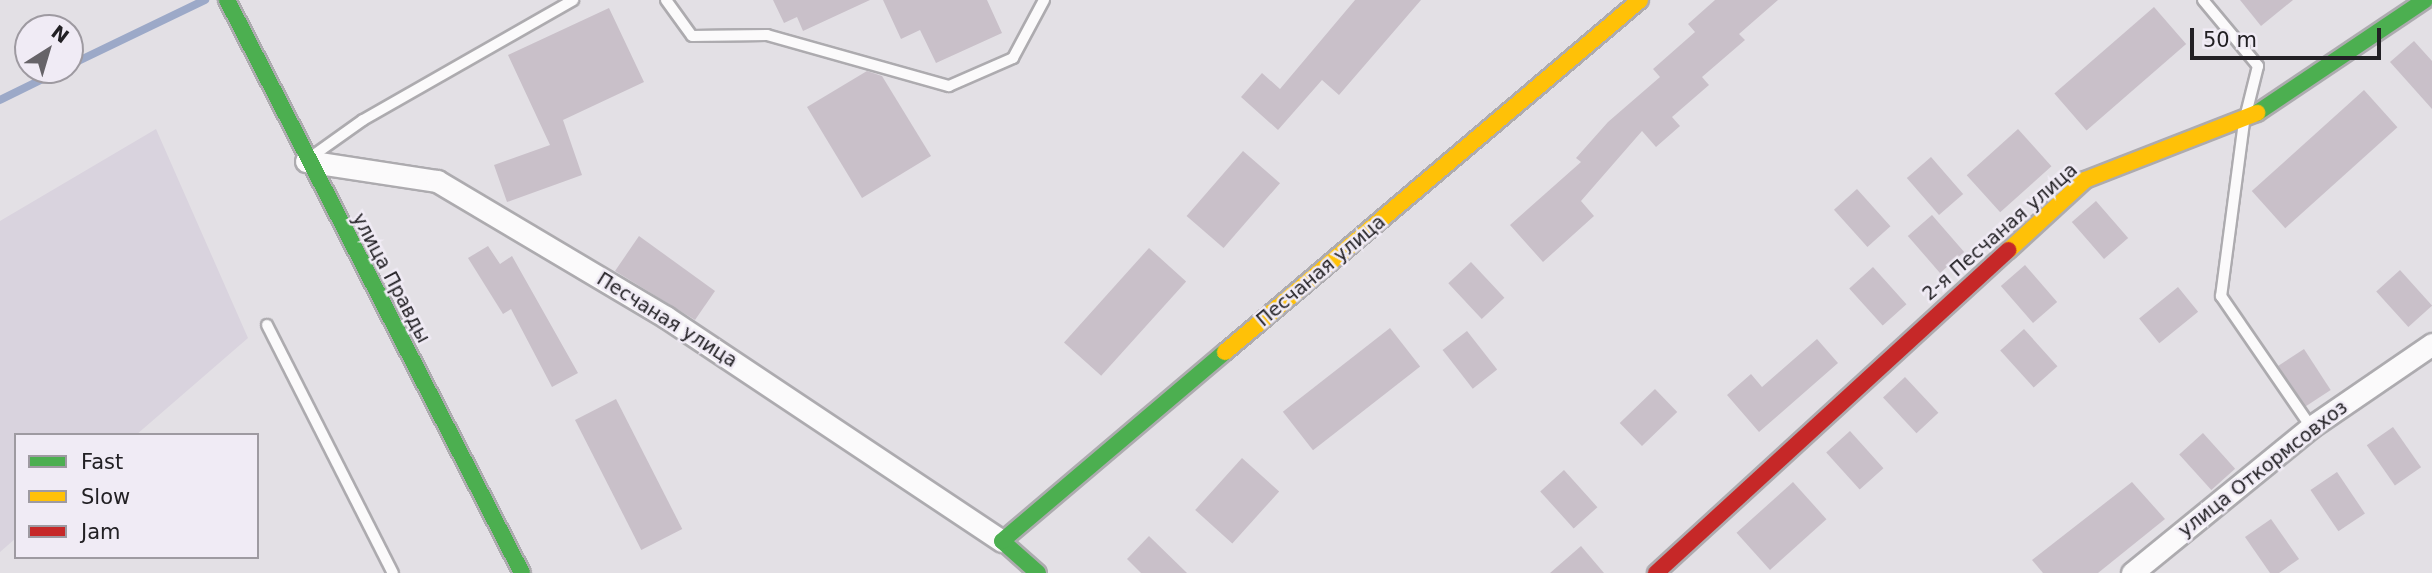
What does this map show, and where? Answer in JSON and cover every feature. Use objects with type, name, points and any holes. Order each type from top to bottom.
[{"type":"street","name":"улица Правды","points":[[227,0],[306,161],[522,573]]},
{"type":"street","name":"Песчаная улица","points":[[1002,541],[1640,0]]},
{"type":"street","name":"2-я Песчаная улица","points":[[1656,573],[2085,180],[2244,122],[2424,0]]},
{"type":"street","name":"Песчаная улица","points":[[306,161],[437,181],[666,317],[1002,541],[1038,573]]},
{"type":"street","name":"улица Откормсовхоз","points":[[2132,573],[2311,427],[2432,344]]},
{"type":"lane","points":[[306,161],[363,120],[573,0]]},
{"type":"lane","points":[[666,0],[692,36],[767,35],[949,86],[1013,58],[1044,0]]},
{"type":"lane","points":[[2203,0],[2258,66],[2244,122],[2221,296],[2311,427]]},
{"type":"lane","points":[[267,325],[393,573]]},
{"type":"shaded area","points":[[156,129],[248,338],[138,433],[14,433],[14,540],[0,552],[0,221]]},
{"type":"building","points":[[773,0],[870,0],[803,31],[797,17],[784,23]]},
{"type":"building","points":[[883,0],[987,0],[1002,33],[936,63],[920,30],[901,39]]},
{"type":"building","points":[[1355,0],[1421,0],[1339,95],[1322,80],[1278,130],[1241,97],[1262,73],[1280,89]]},
{"type":"building","points":[[1715,0],[1778,0],[1739,34],[1745,40],[1702,77],[1709,85],[1672,117],[1680,126],[1656,147],[1642,131],[1581,201],[1594,216],[1543,262],[1510,225],[1581,162],[1576,158],[1608,122],[1660,77],[1653,69],[1695,32],[1688,24]]},
{"type":"building","points":[[2240,0],[2293,0],[2261,26]]},
{"type":"building","points":[[2154,7],[2186,44],[2087,131],[2054,94]]},
{"type":"building","points":[[609,8],[644,82],[563,120],[582,175],[507,202],[494,165],[550,145],[508,55]]},
{"type":"building","points":[[2414,41],[2432,61],[2432,109],[2390,62]]},
{"type":"building","points":[[867,71],[882,76],[931,156],[862,198],[807,107]]},
{"type":"building","points":[[2364,90],[2397,127],[2285,228],[2252,191]]},
{"type":"building","points":[[2018,129],[2051,166],[2000,212],[1967,175]]},
{"type":"building","points":[[1243,151],[1280,183],[1224,248],[1187,216]]},
{"type":"building","points":[[1931,157],[1963,194],[1939,215],[1907,178]]},
{"type":"building","points":[[1857,189],[1890,226],[1867,247],[1834,210]]},
{"type":"building","points":[[2096,201],[2128,238],[2104,259],[2072,222]]},
{"type":"building","points":[[1932,215],[1964,252],[1940,273],[1908,236]]},
{"type":"building","points":[[639,236],[715,291],[695,320],[615,271]]},
{"type":"building","points":[[488,246],[500,264],[512,256],[578,373],[552,387],[511,309],[503,314],[468,258]]},
{"type":"building","points":[[1149,248],[1186,281],[1101,376],[1064,342]]},
{"type":"building","points":[[1471,262],[1504,298],[1482,319],[1448,283]]},
{"type":"building","points":[[2025,265],[2057,302],[2033,323],[2001,286]]},
{"type":"building","points":[[1873,267],[1906,304],[1883,326],[1849,288]]},
{"type":"building","points":[[2400,270],[2432,306],[2408,327],[2376,291]]},
{"type":"building","points":[[2178,287],[2198,312],[2159,343],[2139,318]]},
{"type":"building","points":[[1390,328],[1420,367],[1313,450],[1283,412]]},
{"type":"building","points":[[2024,329],[2057,366],[2034,388],[2000,350]]},
{"type":"building","points":[[1467,331],[1497,370],[1473,389],[1443,350]]},
{"type":"building","points":[[1817,339],[1838,363],[1759,432],[1727,395],[1751,374],[1762,387]]},
{"type":"building","points":[[2304,349],[2331,390],[2305,407],[2278,366]]},
{"type":"building","points":[[1905,377],[1938,413],[1916,433],[1883,397]]},
{"type":"building","points":[[1655,389],[1677,412],[1642,446],[1620,423]]},
{"type":"building","points":[[616,399],[682,529],[641,550],[575,420]]},
{"type":"building","points":[[2393,427],[2421,467],[2395,485],[2367,445]]},
{"type":"building","points":[[1850,431],[1883,468],[1860,490],[1826,452]]},
{"type":"building","points":[[2203,433],[2235,469],[2211,490],[2179,454]]},
{"type":"building","points":[[1242,458],[1279,491],[1232,543],[1195,510]]},
{"type":"building","points":[[1564,470],[1597,507],[1574,529],[1540,491]]},
{"type":"building","points":[[2337,472],[2365,513],[2338,531],[2310,490]]},
{"type":"building","points":[[1793,482],[1826,519],[1770,570],[1737,533]]},
{"type":"building","points":[[2132,482],[2165,519],[2098,573],[2043,573],[2032,560]]},
{"type":"building","points":[[2271,519],[2299,559],[2279,573],[2270,573],[2245,537]]},
{"type":"building","points":[[1149,536],[1187,573],[1141,573],[1127,559]]},
{"type":"building","points":[[1581,546],[1604,573],[1550,573]]},
{"type":"waterway","points":[[84,58],[205,0]]},
{"type":"waterway","points":[[0,100],[33,84]]},
{"type":"traffic: fast","points":[[227,0],[522,573]]},
{"type":"traffic: fast","points":[[2257,113],[2425,0]]},
{"type":"traffic: fast","points":[[1038,573],[1002,541],[1225,352]]},
{"type":"traffic: slow","points":[[1225,352],[1640,0]]},
{"type":"traffic: slow","points":[[2009,250],[2085,180],[2257,113]]},
{"type":"traffic: jam","points":[[1656,573],[2009,250]]}]
